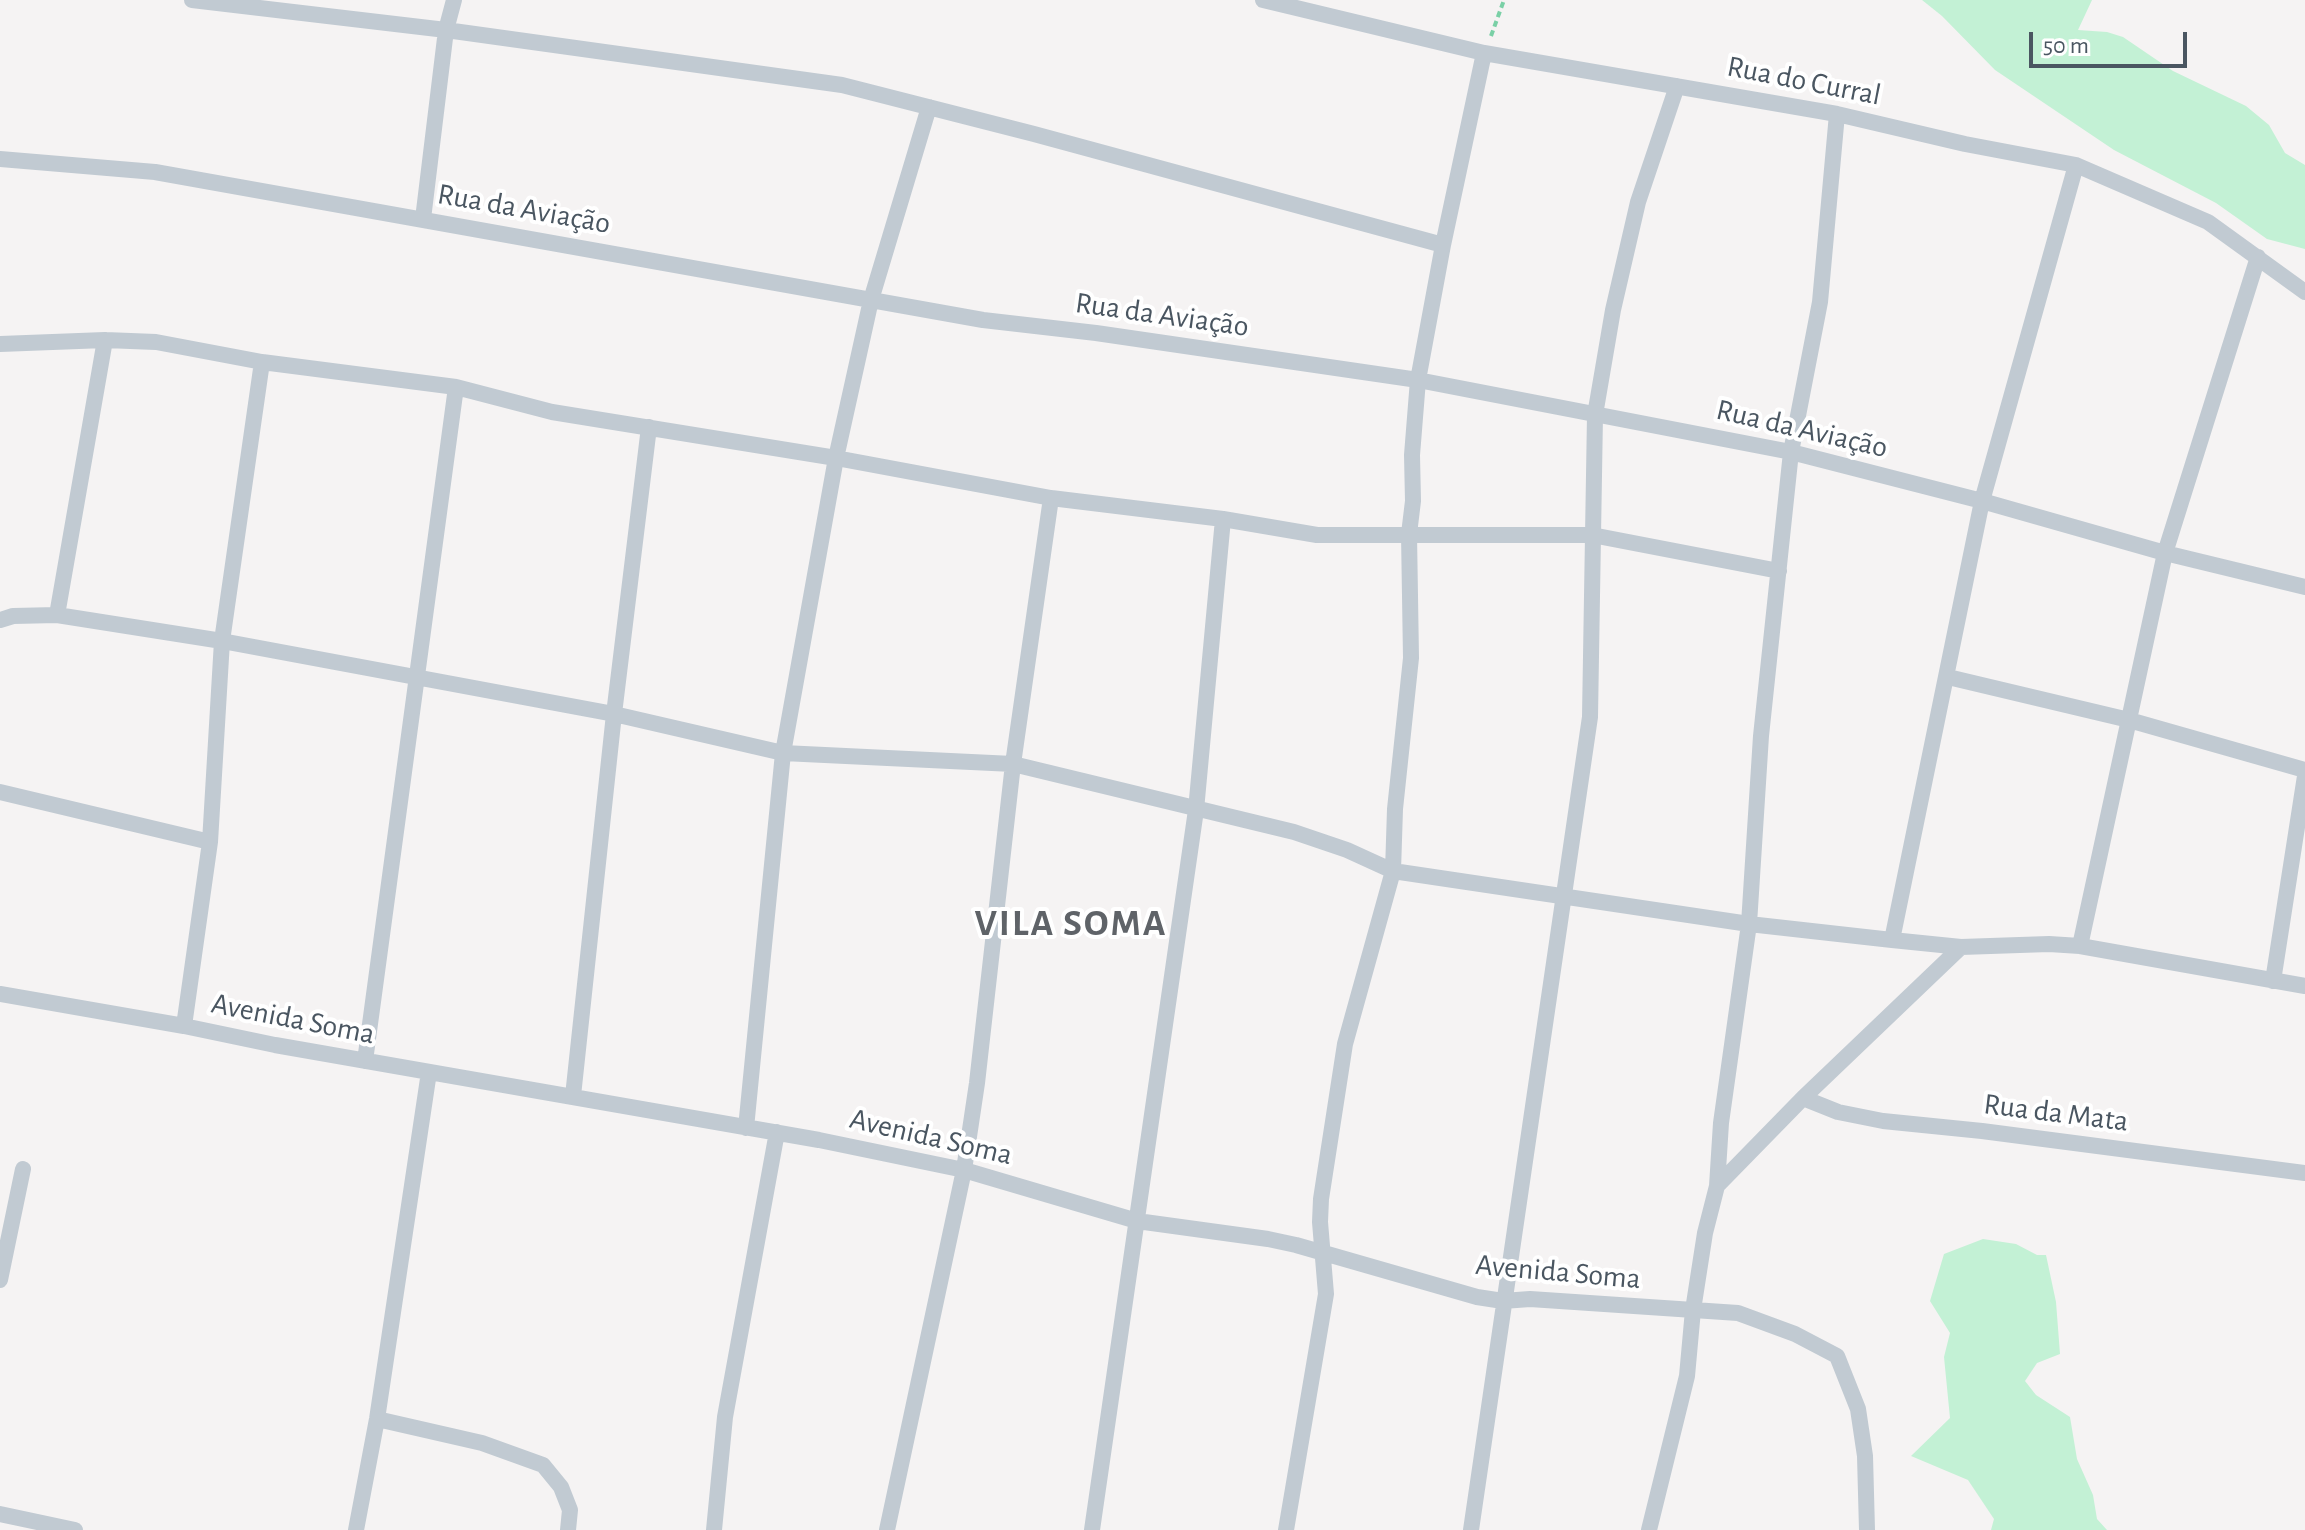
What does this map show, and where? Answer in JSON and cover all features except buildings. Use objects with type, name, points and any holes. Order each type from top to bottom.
[{"type":"street","points":[[192,0],[446,30],[842,85],[1443,245]]},
{"type":"street","points":[[423,219],[446,30],[454,0]]},
{"type":"street","name":"Rua do Curral","points":[[1263,0],[1484,53],[1837,114],[1965,144],[2076,165],[2208,222],[2305,292]]},
{"type":"street","points":[[1286,1530],[1326,1294],[1321,1199],[1345,1044],[1393,871],[1395,809],[1411,658],[1409,534],[1418,380],[1484,53]]},
{"type":"street","points":[[1471,1530],[1590,717],[1595,415],[1613,310],[1638,202],[1677,86]]},
{"type":"street","points":[[746,1128],[783,753],[836,458],[871,300],[929,107]]},
{"type":"street","points":[[1649,1530],[1687,1376],[1705,1233],[1717,1186],[1721,1123],[1749,924],[1761,736],[1791,452],[1820,302],[1837,114]]},
{"type":"street","name":"Rua da Aviação","points":[[0,159],[155,172],[983,320],[1096,333],[1418,380],[1791,452],[1982,501],[2165,553],[2305,587]]},
{"type":"street","points":[[1892,940],[1982,501],[2076,165]]},
{"type":"street","points":[[2080,946],[2165,553],[2258,257]]},
{"type":"street","points":[[0,344],[105,340],[156,342],[262,362],[456,387],[552,412],[836,458],[1051,498],[1223,519],[1317,535],[1592,535],[1779,571]]},
{"type":"street","points":[[57,615],[105,340]]},
{"type":"street","points":[[184,1026],[210,842],[222,641],[262,362]]},
{"type":"street","points":[[365,1061],[456,387]]},
{"type":"street","points":[[573,1096],[649,427]]},
{"type":"street","points":[[887,1530],[964,1170],[977,1083],[1013,764],[1051,498]]},
{"type":"street","points":[[1092,1530],[1196,810],[1223,519]]},
{"type":"street","points":[[0,620],[13,616],[57,615],[222,641],[614,714],[783,753],[1013,764],[1294,832],[1347,850],[1393,871],[1749,924],[1892,940],[1961,947],[2080,946],[2305,986]]},
{"type":"street","points":[[1948,677],[2129,720],[2305,773],[2273,981]]},
{"type":"street","points":[[0,792],[210,842]]},
{"type":"street","points":[[1717,1186],[1803,1098],[1961,947]]},
{"type":"street","name":"Avenida Soma","points":[[0,994],[777,1132],[964,1170],[1137,1221],[1268,1239],[1477,1297],[1503,1301],[1530,1299],[1738,1313],[1795,1334],[1837,1356],[1858,1409],[1865,1456],[1867,1530]]},
{"type":"street","points":[[356,1530],[377,1419],[429,1072]]},
{"type":"street","name":"Rua da Mata","points":[[1803,1098],[1838,1112],[1883,1121],[2305,1173]]},
{"type":"street","points":[[714,1530],[725,1417],[777,1132]]},
{"type":"street","points":[[0,1280],[23,1169]]},
{"type":"street","points":[[377,1419],[482,1443],[543,1465],[561,1487],[570,1510],[568,1530]]},
{"type":"street","points":[[0,1514],[75,1530]]},
{"type":"path","points":[[1484,53],[1504,0]]},
{"type":"green space","points":[[1922,0],[2092,0],[2078,30],[2107,32],[2123,37],[2173,71],[2246,106],[2269,125],[2285,153],[2305,165],[2305,249],[2267,239],[2216,203],[2114,150],[1995,70]]},
{"type":"green space","points":[[1983,1239],[2016,1244],[2037,1255],[2046,1255],[2056,1302],[2060,1354],[2037,1363],[2025,1381],[2036,1395],[2070,1417],[2077,1459],[2093,1495],[2097,1519],[2107,1530],[1991,1530],[1994,1519],[1968,1480],[1911,1456],[1950,1418],[1944,1357],[1950,1333],[1930,1301],[1944,1254]]},
{"type":"district","name":"VILA SOMA","points":[[1071,924]]}]
